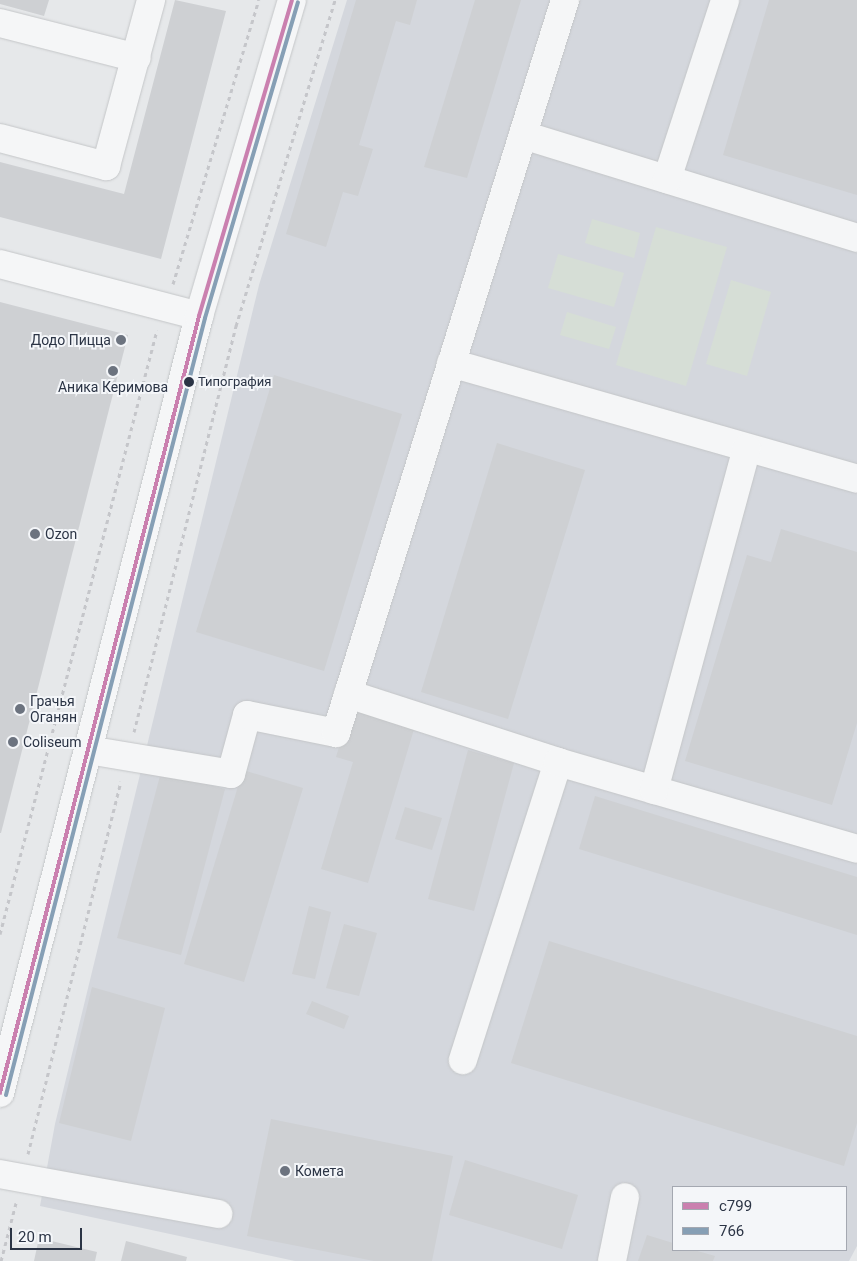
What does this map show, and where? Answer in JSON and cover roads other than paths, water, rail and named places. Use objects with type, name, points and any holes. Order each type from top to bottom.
[{"type":"street","points":[[0,138],[106,166],[151,0]]},
{"type":"street","points":[[0,1093],[3,1065],[88,750],[199,316],[292,0]]},
{"type":"street","points":[[88,750],[231,774],[247,714],[336,733],[565,0]]},
{"type":"street","points":[[667,179],[726,0]]},
{"type":"street","points":[[0,23],[136,58]]},
{"type":"street","points":[[523,135],[857,238]]},
{"type":"street","points":[[0,264],[199,316]]},
{"type":"street","points":[[451,363],[857,479]]},
{"type":"street","points":[[654,790],[747,448]]},
{"type":"street","points":[[348,694],[558,762],[857,849]]},
{"type":"street","points":[[463,1060],[558,762]]},
{"type":"street","points":[[11,1176],[218,1214]]},
{"type":"street","points":[[612,1261],[626,1197]]},
{"type":"place","name":"Додо Пицца","points":[[121,340]]},
{"type":"place","name":"Аника Керимова","points":[[113,371]]},
{"type":"place","name":"Типография","points":[[189,382]]},
{"type":"place","name":"Ozon","points":[[35,534]]},
{"type":"place","name":"Грачья Оганян","points":[[20,709]]},
{"type":"place","name":"Coliseum","points":[[13,742]]},
{"type":"place","name":"Комета","points":[[285,1171]]}]
